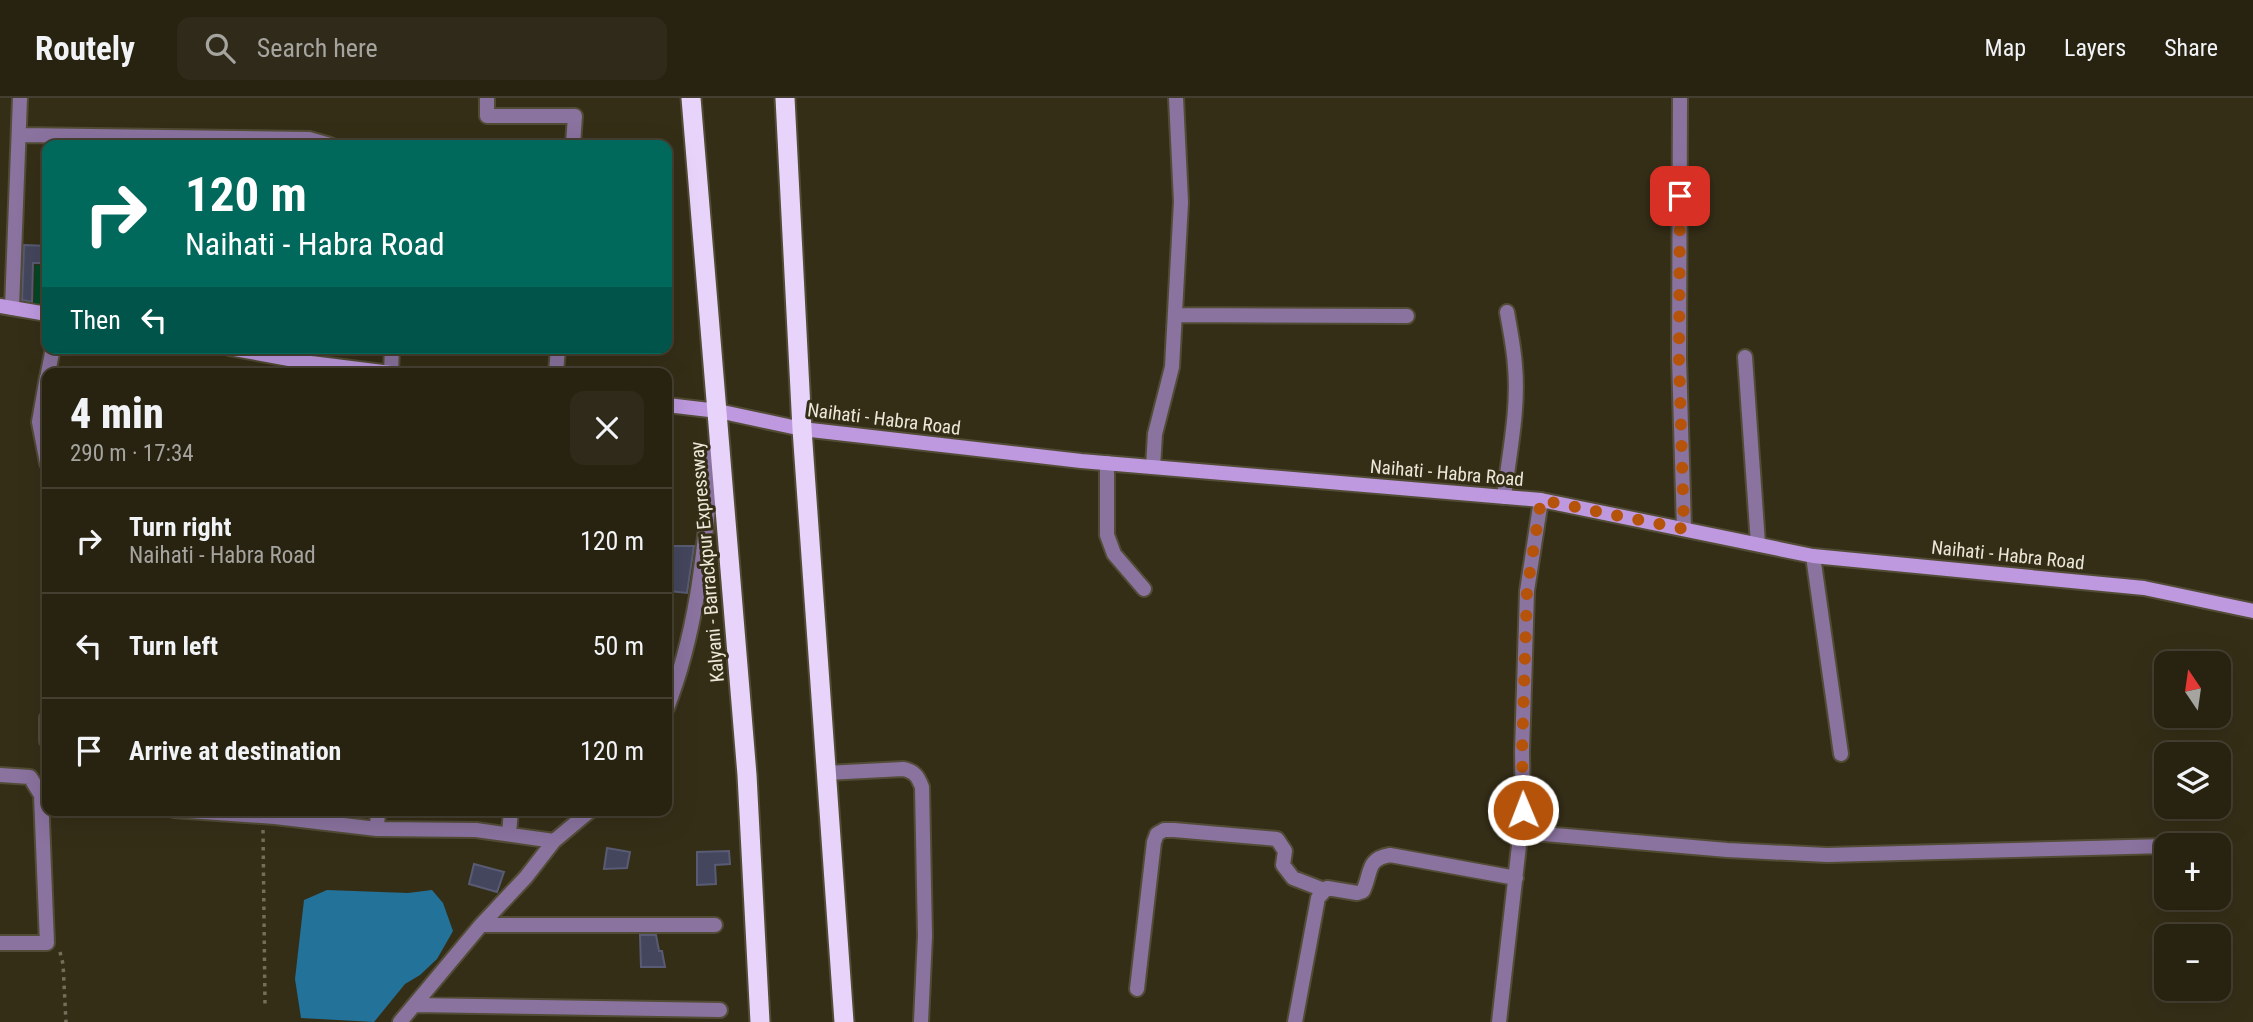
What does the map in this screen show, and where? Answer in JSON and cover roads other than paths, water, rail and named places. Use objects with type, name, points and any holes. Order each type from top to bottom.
[{"type":"highway","name":"Kalyani - Barrackpur Expressway","points":[[691,98],[747,775],[760,1022]]},
{"type":"highway","points":[[785,98],[802,429],[844,1022]]},
{"type":"main road","points":[[6,307],[42,313]]},
{"type":"main road","points":[[262,354],[351,368]]},
{"type":"main road","name":"Naihati - Habra Road","points":[[672,406],[718,411],[802,429],[1107,463],[1541,500],[1813,556],[2144,588],[2253,611]]},
{"type":"street","points":[[6,307],[20,98]]},
{"type":"street","points":[[487,98],[487,116],[575,116],[573,140]]},
{"type":"street","points":[[1153,467],[1155,434],[1172,368],[1181,202],[1176,98]]},
{"type":"street","points":[[1670,98],[1680,98],[1679,358],[1684,529]]},
{"type":"street","points":[[19,135],[312,140]]},
{"type":"street","points":[[1504,497],[1515,407],[1515,367],[1507,312]]},
{"type":"street","points":[[1175,315],[1407,316]]},
{"type":"street","points":[[1745,357],[1758,544]]},
{"type":"street","points":[[42,406],[39,422],[42,437]]},
{"type":"street","points":[[672,695],[682,670],[698,597],[718,411]]},
{"type":"street","points":[[1107,463],[1109,545],[1144,589]]},
{"type":"street","points":[[1499,1022],[1523,810],[1527,591],[1541,500]]},
{"type":"street","points":[[1813,556],[1842,754]]},
{"type":"street","points":[[826,773],[904,769],[912,771],[922,787],[925,936],[921,1022]]},
{"type":"street","points":[[0,775],[30,778],[42,792]]},
{"type":"street","points":[[0,943],[47,943],[44,816]]},
{"type":"street","points":[[279,816],[377,829],[476,830],[554,841]]},
{"type":"street","points":[[377,829],[378,816]]},
{"type":"street","points":[[509,834],[510,816]]},
{"type":"street","points":[[400,1022],[554,841],[584,816]]},
{"type":"street","points":[[1138,989],[1154,842],[1157,834],[1164,830],[1277,839],[1284,851],[1283,865],[1293,878],[1324,890],[1333,888],[1357,893],[1363,891],[1373,863],[1378,857],[1390,855],[1516,878]]},
{"type":"street","points":[[1521,832],[1727,850],[1827,855],[2154,845]]},
{"type":"street","points":[[1295,1022],[1318,898],[1324,890]]},
{"type":"street","points":[[481,925],[715,925]]},
{"type":"street","points":[[415,1005],[720,1010]]},
{"type":"water","points":[[327,890],[408,893],[432,890],[443,903],[453,931],[437,959],[420,975],[405,984],[374,1022],[301,1018],[295,979],[304,900]]}]
